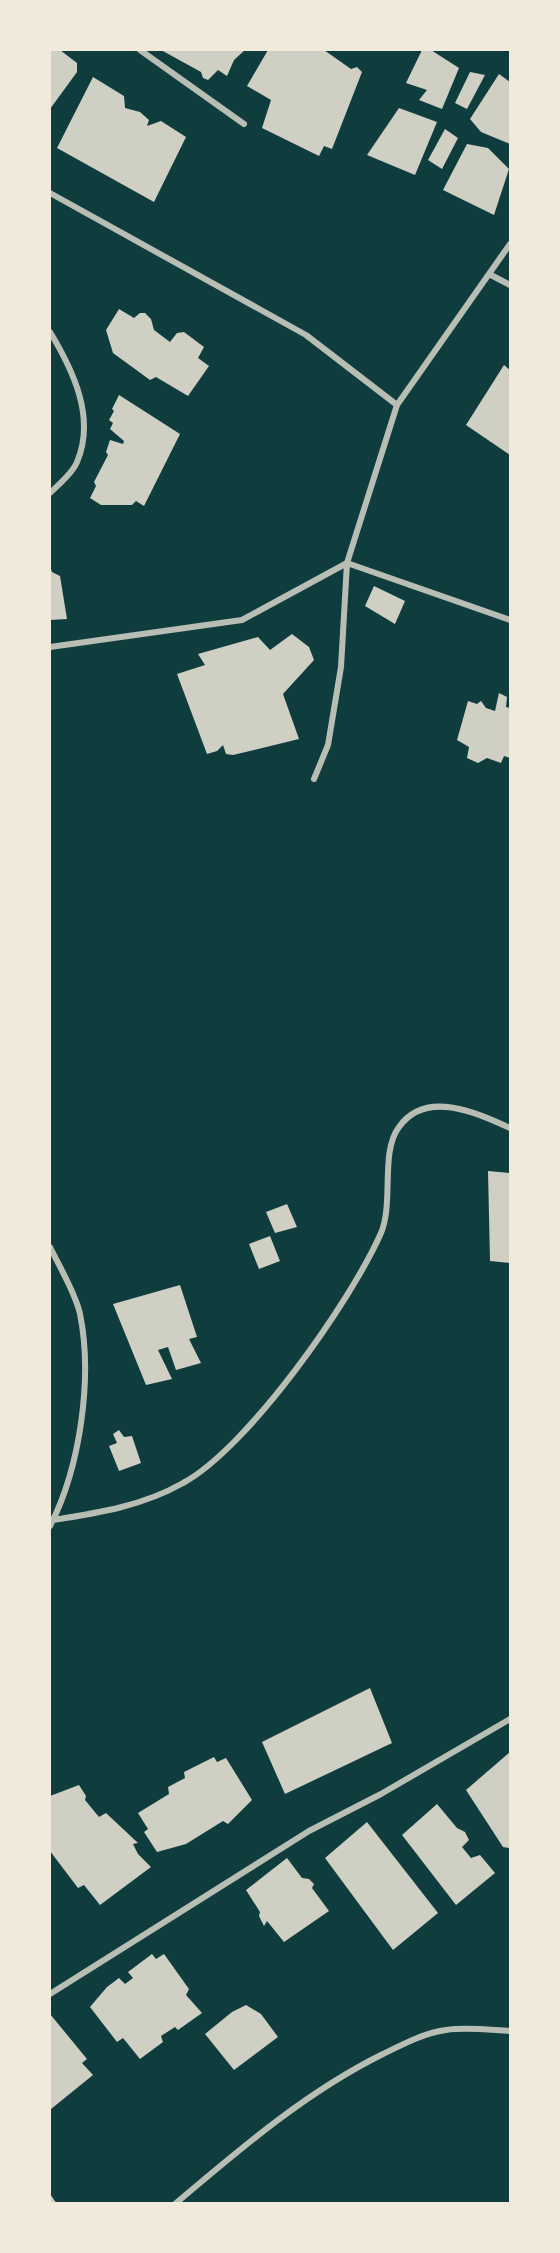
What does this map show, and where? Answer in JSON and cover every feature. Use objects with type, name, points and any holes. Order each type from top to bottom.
[{"type":"street","points":[[140,50],[244,124]]},
{"type":"street","points":[[50,193],[306,335],[397,405]]},
{"type":"street","points":[[314,779],[328,745],[341,667],[347,563],[397,405],[510,244]]},
{"type":"street","points":[[489,274],[510,285]]},
{"type":"street","points":[[50,332],[68,362],[86,418],[77,463],[50,493]]},
{"type":"street","points":[[50,647],[242,620],[347,563],[510,620]]},
{"type":"street","points":[[51,1523],[105,1512],[160,1495],[186,1482],[216,1458],[256,1419],[346,1297],[381,1232],[389,1199],[392,1142],[398,1127],[409,1117],[424,1108],[443,1105],[484,1116],[510,1128]]},
{"type":"street","points":[[50,1247],[80,1313],[86,1393],[73,1465],[51,1523]]},
{"type":"street","points":[[50,1994],[309,1831],[381,1794],[510,1719]]},
{"type":"street","points":[[175,2204],[254,2137],[327,2085],[363,2064],[431,2033],[456,2029],[510,2031]]},
{"type":"building","points":[[50,50],[60,50],[77,63],[77,72],[50,109]]},
{"type":"building","points":[[161,50],[245,50],[234,60],[227,76],[218,70],[208,80],[203,78],[201,72]]},
{"type":"building","points":[[268,50],[324,50],[351,69],[357,67],[362,72],[332,149],[324,146],[319,156],[262,128],[271,100],[247,86]]},
{"type":"building","points":[[422,50],[431,50],[459,68],[442,109],[419,100],[427,90],[406,83]]},
{"type":"building","points":[[470,72],[485,75],[467,109],[455,103]]},
{"type":"building","points":[[499,74],[510,82],[510,144],[481,132],[470,119]]},
{"type":"building","points":[[93,77],[124,96],[125,108],[140,112],[149,120],[147,126],[161,121],[186,137],[154,202],[57,148]]},
{"type":"building","points":[[399,108],[437,122],[415,175],[367,155]]},
{"type":"building","points":[[445,129],[458,138],[442,169],[428,160]]},
{"type":"building","points":[[467,144],[488,148],[509,169],[494,215],[443,190]]},
{"type":"building","points":[[119,309],[134,318],[140,313],[145,313],[151,319],[154,330],[170,342],[177,333],[184,332],[204,347],[198,358],[209,366],[188,396],[156,377],[150,380],[113,353],[106,330]]},
{"type":"building","points":[[504,365],[510,370],[510,455],[466,425]]},
{"type":"building","points":[[119,395],[180,434],[144,506],[136,501],[132,505],[101,505],[90,498],[96,486],[94,482],[108,455],[106,452],[110,440],[123,444],[124,441],[110,429],[113,423],[109,420]]},
{"type":"building","points":[[50,567],[52,572],[60,576],[67,619],[50,620]]},
{"type":"building","points":[[374,586],[405,601],[395,624],[365,606]]},
{"type":"building","points":[[292,634],[309,647],[314,660],[283,694],[299,739],[233,755],[226,754],[223,745],[217,751],[207,754],[177,674],[205,665],[198,654],[258,637],[270,650]]},
{"type":"building","points":[[499,693],[507,697],[506,707],[510,708],[510,758],[504,756],[501,763],[487,758],[478,763],[467,758],[469,747],[457,740],[468,701],[477,704],[481,701],[486,708],[495,711]]},
{"type":"building","points":[[488,1171],[510,1173],[510,1263],[490,1261]]},
{"type":"building","points":[[287,1204],[297,1227],[275,1233],[266,1212]]},
{"type":"building","points":[[270,1236],[280,1261],[259,1269],[249,1244]]},
{"type":"building","points":[[180,1285],[197,1337],[189,1339],[201,1363],[176,1370],[168,1347],[158,1350],[172,1379],[146,1385],[113,1304]]},
{"type":"building","points":[[119,1430],[124,1437],[132,1436],[141,1463],[119,1471],[109,1446],[117,1443],[113,1434]]},
{"type":"building","points":[[370,1688],[392,1743],[285,1794],[262,1742]]},
{"type":"building","points":[[510,1752],[509,1848],[503,1847],[466,1790]]},
{"type":"building","points":[[214,1757],[217,1762],[226,1758],[252,1800],[228,1824],[223,1821],[186,1844],[157,1852],[144,1832],[148,1829],[138,1813],[169,1794],[168,1787],[185,1778],[184,1772]]},
{"type":"building","points":[[79,1785],[86,1796],[85,1800],[99,1817],[106,1813],[138,1843],[133,1844],[138,1854],[151,1867],[100,1905],[84,1885],[78,1888],[50,1851],[50,1796]]},
{"type":"building","points":[[437,1804],[457,1828],[465,1832],[469,1840],[462,1847],[471,1858],[480,1855],[495,1873],[456,1905],[402,1835]]},
{"type":"building","points":[[367,1822],[438,1913],[393,1950],[325,1858]]},
{"type":"building","points":[[287,1858],[302,1878],[309,1879],[314,1884],[312,1888],[329,1911],[284,1942],[267,1921],[264,1926],[259,1916],[260,1912],[246,1890]]},
{"type":"building","points":[[152,1954],[156,1959],[164,1954],[189,1989],[186,1995],[202,2013],[178,2030],[175,2027],[161,2036],[163,2042],[140,2059],[123,2038],[117,2042],[90,2007],[107,1987],[119,1978],[125,1984],[133,1978],[128,1972]]},
{"type":"building","points":[[246,2005],[261,2014],[278,2037],[234,2070],[205,2034],[232,2012]]},
{"type":"building","points":[[50,2014],[87,2059],[82,2063],[93,2075],[51,2109]]},
{"type":"building","points":[[50,2194],[57,2204],[50,2204]]}]
